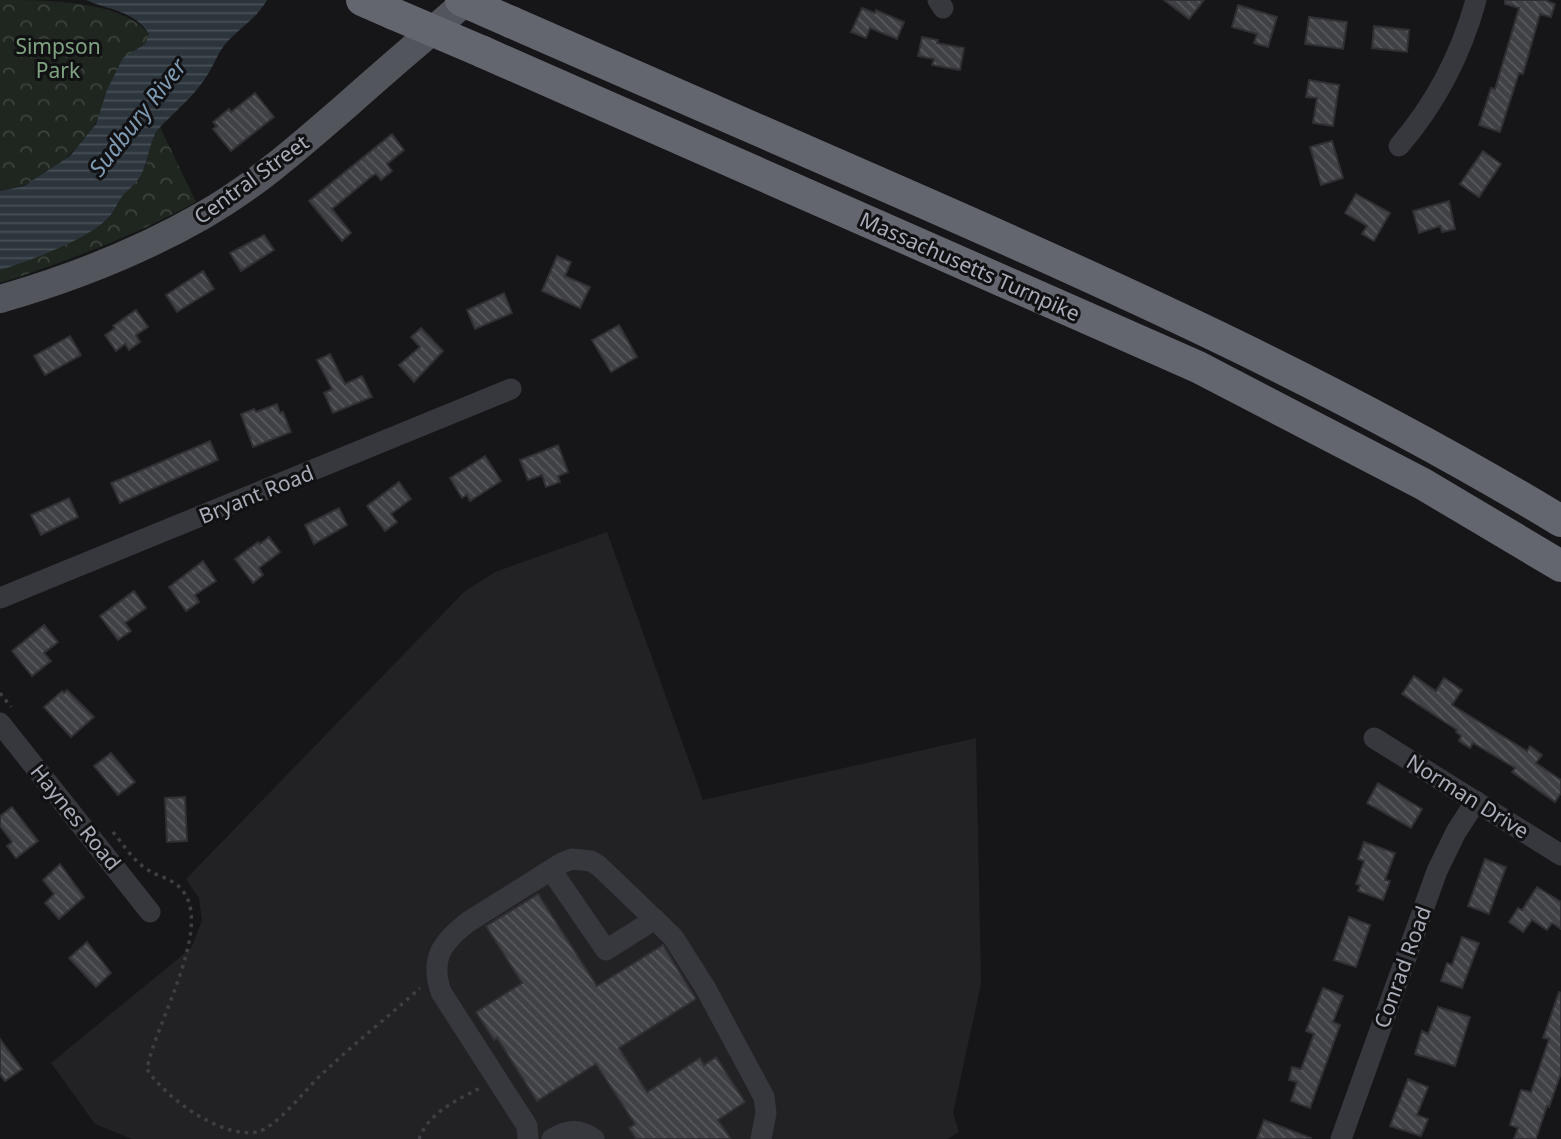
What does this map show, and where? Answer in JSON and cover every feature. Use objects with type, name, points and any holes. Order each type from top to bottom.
[{"type":"highway","name":"Massachusetts Turnpike","points":[[362,0],[1198,367],[1401,472],[1561,566]]},
{"type":"highway","name":"Massachusetts Turnpike","points":[[461,0],[1159,308],[1341,397],[1441,450],[1561,521]]},
{"type":"main road","name":"Central Street","points":[[0,299],[83,271],[145,246],[231,198],[310,137],[467,0]]},
{"type":"street","points":[[1399,146],[1437,97],[1458,55],[1470,1]]},
{"type":"street","name":"Bryant Road","points":[[0,598],[511,389]]},
{"type":"street","name":"Haynes Road","points":[[9,719],[150,912]]},
{"type":"street","name":"Norman Drive","points":[[1374,738],[1561,855]]},
{"type":"street","name":"Conrad Road","points":[[1341,1139],[1437,871],[1456,832],[1476,801]]},
{"type":"street","points":[[528,1139],[527,1126],[441,992],[435,975],[437,958],[455,931],[572,859],[591,861],[599,866],[673,937],[706,989],[764,1097],[766,1113],[761,1139]]},
{"type":"street","points":[[551,870],[606,950],[655,919]]},
{"type":"street","points":[[552,1139],[574,1130],[594,1139]]},
{"type":"path","points":[[0,694],[9,719]]},
{"type":"path","points":[[112,830],[137,862],[149,871],[174,881],[185,894],[191,908],[191,933],[167,1013],[151,1049],[147,1069],[170,1097],[192,1113],[218,1126],[245,1134],[260,1132],[289,1108],[319,1076],[435,975]]},
{"type":"path","points":[[419,1139],[423,1128],[436,1114],[453,1102],[497,1080]]},
{"type":"shaded area","points":[[607,532],[703,800],[976,738],[981,984],[953,1113],[959,1132],[948,1139],[132,1139],[95,1124],[51,1063],[191,948],[202,921],[199,898],[186,879],[465,591],[495,572]]},
{"type":"green space","name":"Simpson Park","points":[[0,0],[59,2],[102,8],[121,14],[149,34],[146,44],[122,64],[112,80],[97,121],[80,144],[45,174],[21,186],[0,191]]},
{"type":"green space","points":[[160,127],[196,202],[100,247],[0,283],[0,270],[86,234],[109,218],[146,165],[150,144]]},
{"type":"water","name":"Sudbury River","points":[[86,0],[267,0],[254,17],[224,46],[198,88],[157,131],[143,172],[110,216],[101,225],[74,241],[0,270],[0,191],[24,186],[70,156],[96,124],[107,90],[123,58],[145,44],[149,34],[129,16]]},
{"type":"building","points":[[1164,0],[1204,0],[1189,19]]},
{"type":"building","points":[[1505,0],[1545,0],[1555,4],[1551,17],[1540,14],[1523,74],[1519,73],[1500,132],[1479,125],[1491,88],[1495,89],[1519,8],[1505,4]]},
{"type":"building","points":[[1238,5],[1277,17],[1268,47],[1254,43],[1257,34],[1232,27]]},
{"type":"building","points":[[862,8],[875,13],[876,10],[904,22],[897,39],[870,28],[866,38],[851,32]]},
{"type":"building","points":[[1309,17],[1347,22],[1343,49],[1305,44]]},
{"type":"building","points":[[1374,26],[1409,30],[1407,52],[1372,48]]},
{"type":"building","points":[[922,37],[964,48],[960,70],[932,65],[934,59],[918,56]]},
{"type":"building","points":[[1309,80],[1339,85],[1333,126],[1313,123],[1317,98],[1306,97]]},
{"type":"building","points":[[255,93],[274,117],[231,151],[213,129],[217,126],[213,122]]},
{"type":"building","points":[[392,134],[404,150],[387,164],[392,171],[381,180],[376,174],[372,176],[332,209],[351,233],[342,241],[309,201]]},
{"type":"building","points":[[1332,141],[1343,178],[1321,185],[1310,147]]},
{"type":"building","points":[[1483,151],[1501,164],[1479,197],[1460,184]]},
{"type":"building","points":[[1356,194],[1390,213],[1374,241],[1362,234],[1367,226],[1345,213]]},
{"type":"building","points":[[1449,201],[1455,229],[1442,232],[1440,226],[1419,233],[1413,211]]},
{"type":"building","points":[[264,235],[274,250],[241,271],[230,253]]},
{"type":"building","points":[[557,256],[571,262],[565,276],[590,287],[580,308],[542,291]]},
{"type":"building","points":[[203,271],[214,289],[177,312],[166,295]]},
{"type":"building","points":[[504,293],[512,313],[475,329],[467,310]]},
{"type":"building","points":[[136,310],[148,327],[136,335],[140,342],[129,350],[125,344],[116,351],[105,335]]},
{"type":"building","points":[[619,325],[637,357],[611,372],[592,340]]},
{"type":"building","points":[[421,328],[443,351],[414,382],[399,365],[420,347],[411,337]]},
{"type":"building","points":[[70,336],[81,355],[45,375],[34,356]]},
{"type":"building","points":[[330,354],[345,384],[362,376],[372,397],[333,413],[324,393],[332,389],[317,360]]},
{"type":"building","points":[[277,404],[291,432],[253,447],[241,414]]},
{"type":"building","points":[[210,441],[218,460],[120,503],[111,483]]},
{"type":"building","points":[[558,445],[568,472],[558,476],[560,482],[546,487],[542,475],[528,480],[520,460]]},
{"type":"building","points":[[485,456],[501,481],[470,501],[467,495],[462,498],[450,478]]},
{"type":"building","points":[[399,482],[411,499],[391,514],[397,522],[385,531],[367,506]]},
{"type":"building","points":[[69,498],[78,517],[41,535],[31,515]]},
{"type":"building","points":[[339,508],[347,525],[314,544],[305,525]]},
{"type":"building","points":[[269,537],[280,552],[259,568],[263,575],[253,583],[235,559]]},
{"type":"building","points":[[203,561],[216,581],[195,595],[199,602],[186,611],[169,587]]},
{"type":"building","points":[[134,591],[146,608],[125,623],[131,631],[118,640],[100,616]]},
{"type":"building","points":[[44,625],[58,642],[44,653],[51,661],[32,676],[12,651]]},
{"type":"building","points":[[1414,676],[1436,691],[1444,678],[1462,690],[1452,705],[1527,751],[1530,746],[1542,755],[1536,763],[1561,780],[1561,793],[1555,802],[1512,772],[1515,768],[1473,743],[1470,748],[1459,741],[1461,736],[1457,730],[1402,694]]},
{"type":"building","points":[[67,690],[94,717],[71,737],[44,707],[62,691],[64,693]]},
{"type":"building","points":[[111,753],[135,782],[118,795],[94,766]]},
{"type":"building","points":[[1378,783],[1422,809],[1411,828],[1367,803]]},
{"type":"building","points":[[185,797],[187,841],[167,842],[165,798]]},
{"type":"building","points":[[12,807],[38,841],[16,858],[7,846],[12,842],[0,826],[0,816]]},
{"type":"building","points":[[1364,842],[1395,853],[1385,880],[1390,881],[1383,900],[1358,891],[1360,885],[1356,884],[1364,861],[1358,859]]},
{"type":"building","points":[[1485,859],[1506,867],[1489,914],[1468,906]]},
{"type":"building","points":[[60,864],[84,897],[59,919],[45,903],[54,894],[43,880]]},
{"type":"building","points":[[1537,887],[1561,902],[1561,929],[1552,923],[1547,930],[1532,920],[1523,932],[1509,922],[1518,908],[1522,910]]},
{"type":"building","points":[[538,894],[597,986],[663,945],[696,999],[619,1048],[647,1092],[700,1058],[704,1065],[716,1057],[745,1102],[718,1120],[731,1139],[636,1139],[629,1128],[635,1124],[596,1064],[537,1101],[497,1038],[494,1040],[476,1012],[522,983],[486,926]]},
{"type":"building","points":[[1349,917],[1370,925],[1356,967],[1334,960]]},
{"type":"building","points":[[1462,937],[1479,943],[1462,988],[1441,981],[1447,963],[1452,965]]},
{"type":"building","points":[[87,942],[111,973],[96,987],[69,958]]},
{"type":"building","points":[[1323,988],[1343,996],[1333,1022],[1340,1025],[1310,1108],[1291,1101],[1297,1082],[1289,1080],[1292,1067],[1301,1069],[1314,1034],[1306,1031]]},
{"type":"building","points":[[1559,992],[1561,1073],[1536,1139],[1514,1139],[1518,1128],[1510,1125],[1521,1090],[1531,1092],[1549,1039],[1543,1038]]},
{"type":"building","points":[[1438,1007],[1470,1017],[1455,1066],[1415,1054],[1422,1031],[1428,1034]]},
{"type":"building","points":[[0,1039],[22,1069],[5,1081],[0,1074]]},
{"type":"building","points":[[1408,1079],[1428,1087],[1417,1115],[1428,1119],[1421,1136],[1390,1126]]},
{"type":"building","points":[[1264,1120],[1311,1138],[1311,1139],[1257,1139]]}]
